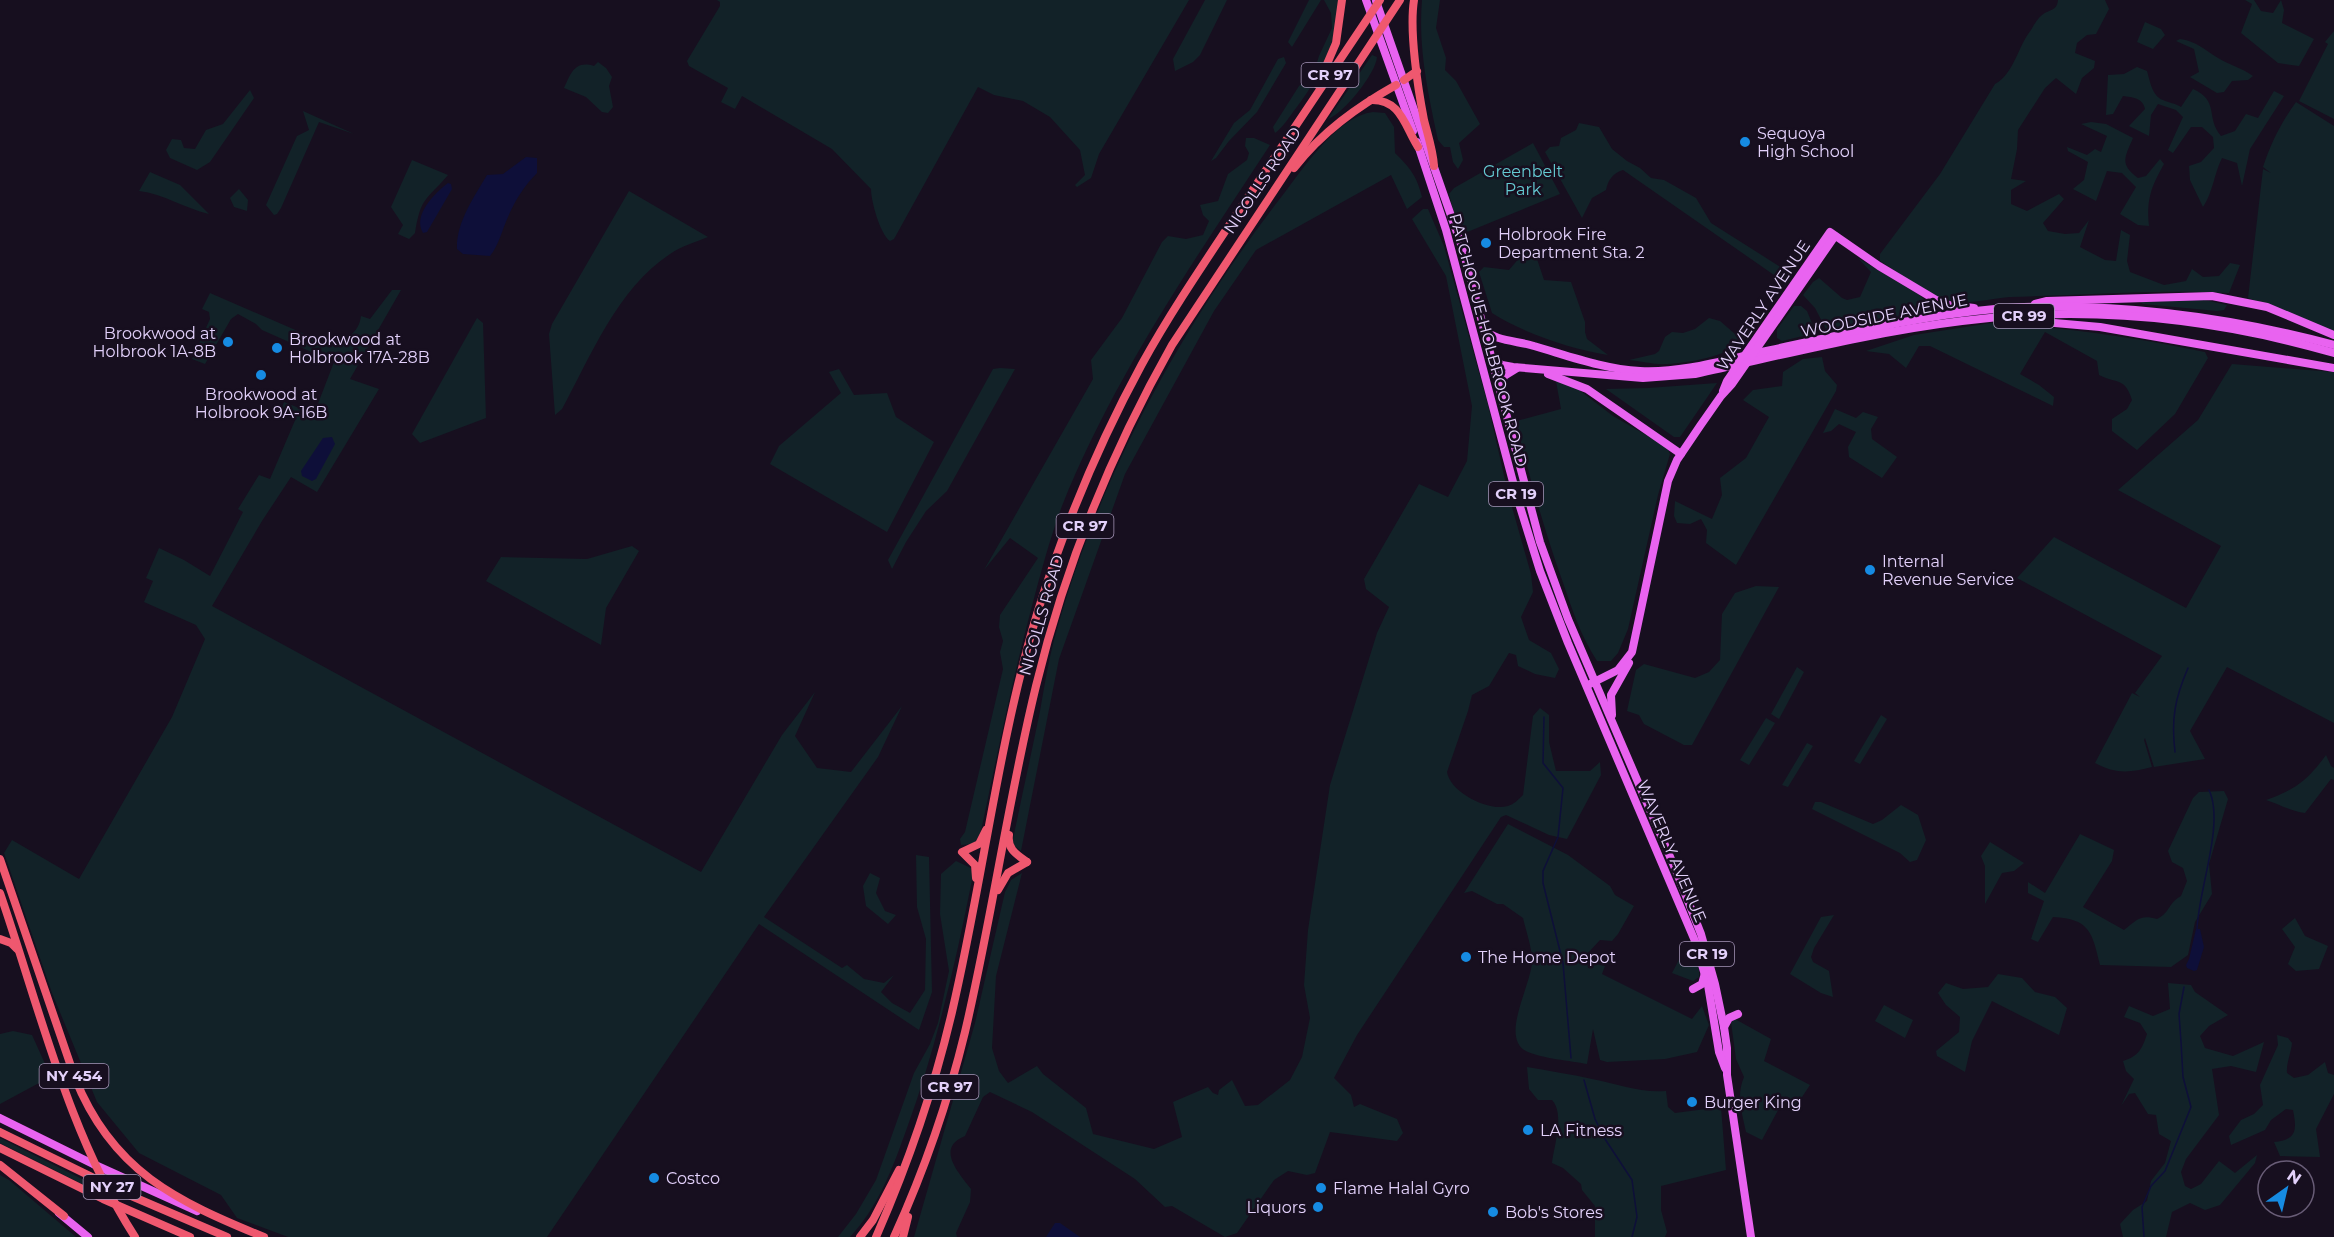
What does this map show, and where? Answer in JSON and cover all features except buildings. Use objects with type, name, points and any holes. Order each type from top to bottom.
[{"type":"highway","points":[[1297,125],[1330,61],[1338,34],[1342,0]]},
{"type":"highway","name":"NICOLLS ROAD","points":[[876,1237],[917,1134],[946,1036],[1017,694],[1036,617],[1070,519],[1096,455],[1160,333],[1378,0]]},
{"type":"highway","name":"NICOLLS ROAD","points":[[894,1237],[918,1180],[956,1066],[1035,689],[1050,630],[1071,564],[1096,499],[1155,375],[1190,316],[1400,0]]},
{"type":"highway","points":[[1414,0],[1412,17],[1417,70],[1434,166]]},
{"type":"highway","points":[[1250,226],[1313,146],[1342,119],[1417,70]]},
{"type":"highway","points":[[1371,100],[1384,101],[1397,108],[1418,147]]},
{"type":"highway","points":[[991,907],[1004,878],[1013,868],[1027,862],[1014,853],[1009,845],[1011,809]]},
{"type":"highway","points":[[976,896],[976,867],[962,852],[981,842],[993,810]]},
{"type":"highway","name":"NY 454","points":[[0,859],[72,1070],[86,1105],[100,1128],[125,1158],[153,1182],[238,1226]]},
{"type":"highway","name":"NY 454","points":[[0,893],[56,1064],[85,1143],[127,1226],[135,1237]]},
{"type":"highway","points":[[0,938],[13,930]]},
{"type":"highway","points":[[0,938],[11,943],[21,953]]},
{"type":"highway","name":"NY 27","points":[[0,1132],[129,1195],[227,1237]]},
{"type":"highway","points":[[860,1237],[879,1210],[917,1134]]},
{"type":"highway","name":"NY 27","points":[[0,1148],[103,1199],[190,1237]]},
{"type":"highway","points":[[0,1165],[64,1216]]},
{"type":"highway","points":[[903,1237],[918,1180]]},
{"type":"highway","points":[[238,1226],[264,1237]]},
{"type":"main road","name":"PATCHOGUE-HOLBROOK ROAD","points":[[1366,0],[1434,166],[1463,250],[1540,542],[1595,682]]},
{"type":"main road","name":"PATCHOGUE-HOLBROOK ROAD","points":[[1378,0],[1418,147],[1446,230],[1532,547],[1586,686]]},
{"type":"main road","name":"WAVERLY AVENUE","points":[[1616,732],[1610,709],[1610,698],[1616,684],[1627,669],[1631,656],[1665,489],[1681,454],[1721,396],[1732,384],[1832,234],[1890,273],[1941,302],[1996,309]]},
{"type":"main road","points":[[2022,308],[2047,301],[2212,296],[2262,306],[2334,335]]},
{"type":"main road","name":"WOODSIDE AVENUE","points":[[1491,358],[1502,365],[1517,368],[1643,378],[1678,376],[1769,358],[1910,320],[2022,308],[2100,307],[2169,313],[2334,345]]},
{"type":"main road","name":"WOODSIDE AVENUE","points":[[1829,341],[1990,318],[2042,315],[2118,316],[2220,323]]},
{"type":"main road","points":[[1990,318],[2100,327],[2334,368]]},
{"type":"main road","name":"WOODSIDE AVENUE","points":[[1483,328],[1496,338],[1522,342],[1623,370],[1674,370],[1774,350],[1819,344]]},
{"type":"main road","name":"WOODSIDE AVENUE","points":[[2248,328],[2334,353]]},
{"type":"main road","name":"CR 99","points":[[1476,340],[1491,358]]},
{"type":"main road","points":[[1500,393],[1504,376],[1517,368]]},
{"type":"main road","points":[[1530,368],[1563,378],[1587,389],[1681,454]]},
{"type":"main road","points":[[1586,686],[1618,670],[1631,656]]},
{"type":"main road","name":"WAVERLY AVENUE","points":[[1595,682],[1695,918],[1711,967],[1724,1027],[1727,1075],[1751,1237]]},
{"type":"main road","name":"WAVERLY AVENUE","points":[[1586,686],[1682,908],[1705,972],[1719,1052],[1727,1075]]},
{"type":"main road","points":[[1693,989],[1702,984],[1705,972]]},
{"type":"main road","points":[[1724,1027],[1729,1018],[1738,1014]]},
{"type":"main road","points":[[0,1118],[134,1183],[238,1226]]},
{"type":"main road","points":[[0,1170],[64,1216],[88,1237]]},
{"type":"green space","points":[[717,0],[1189,0],[1099,154],[1091,178],[1077,187],[1075,185],[1085,175],[1080,150],[1050,117],[1023,101],[994,95],[978,87],[894,239],[890,241],[883,232],[877,217],[871,189],[832,149],[742,96],[735,109],[721,102],[728,88],[689,66],[687,61],[720,6]]},
{"type":"green space","points":[[1205,0],[1227,0],[1200,55],[1193,62],[1175,71],[1173,59]]},
{"type":"green space","points":[[1309,0],[1321,0],[1292,47],[1288,42]]},
{"type":"green space","points":[[1324,0],[1338,0],[1335,31],[1331,45],[1311,87],[1275,133],[1273,127],[1299,86],[1315,69],[1332,28],[1331,13]]},
{"type":"green space","points":[[1422,0],[1440,0],[1436,28],[1446,58],[1445,70],[1456,81],[1480,124],[1459,143],[1463,160],[1458,169],[1453,162],[1450,147],[1444,147],[1438,140],[1427,88],[1421,36]]},
{"type":"green space","points":[[2058,0],[2105,0],[2109,9],[2096,34],[2087,35],[2077,43],[2075,53],[2095,61],[2094,68],[2082,78],[2076,94],[2056,78],[2045,88],[2018,130],[2011,179],[2026,181],[2011,190],[2011,204],[2027,211],[2059,194],[2064,199],[2043,223],[2048,231],[2065,234],[2079,233],[2089,220],[2080,247],[2105,260],[2116,261],[2121,230],[2130,235],[2127,261],[2130,272],[2164,285],[2186,281],[2192,269],[2203,277],[2219,276],[2230,263],[2240,265],[2229,293],[2120,293],[2010,297],[1958,302],[1934,295],[1880,261],[1880,254],[1940,174],[1995,84],[2007,74],[2036,22],[2042,15],[2055,8]]},
{"type":"green space","points":[[2245,0],[2254,0],[2261,11],[2273,13],[2281,0],[2284,10],[2282,23],[2314,39],[2299,66],[2278,63],[2241,33],[2252,4]]},
{"type":"green space","points":[[2145,22],[2161,29],[2165,35],[2153,49],[2137,42]]},
{"type":"green space","points":[[2334,31],[2334,119],[2299,101],[2328,44],[2325,42]]},
{"type":"green space","points":[[2180,39],[2196,44],[2253,76],[2248,80],[2232,81],[2224,92],[2217,93],[2190,77],[2199,72],[2194,49],[2176,41]]},
{"type":"green space","points":[[1372,55],[1377,57],[1365,82],[1342,109],[1328,119]]},
{"type":"green space","points":[[1284,57],[1286,63],[1257,112],[1211,161],[1234,123],[1250,110],[1278,59]]},
{"type":"green space","points":[[598,62],[612,77],[609,86],[613,107],[608,113],[602,112],[586,97],[564,88],[574,69],[582,65],[594,66]]},
{"type":"green space","points":[[2137,67],[2147,71],[2154,92],[2165,101],[2181,107],[2193,89],[2201,94],[2210,104],[2216,129],[2221,136],[2235,131],[2246,114],[2258,118],[2274,91],[2284,96],[2250,149],[2242,186],[2237,163],[2222,158],[2203,207],[2190,180],[2189,166],[2201,162],[2214,148],[2213,137],[2202,127],[2191,127],[2173,153],[2168,150],[2183,117],[2176,110],[2158,104],[2151,115],[2149,136],[2129,126],[2145,109],[2142,102],[2137,99],[2123,96],[2113,114],[2106,115],[2108,75],[2124,74]]},
{"type":"green space","points":[[250,90],[254,98],[210,162],[197,170],[170,158],[166,150],[172,139],[181,140],[184,148],[195,149],[206,130],[223,124]]},
{"type":"green space","points":[[2296,102],[2334,126],[2334,331],[2248,298],[2263,169],[2271,173],[2263,167],[2277,133]]},
{"type":"green space","points":[[303,111],[354,134],[319,122],[281,208],[274,215],[266,205],[297,136],[309,130]]},
{"type":"green space","points":[[1373,112],[1385,113],[1394,127],[1395,153],[1412,173],[1422,197],[1407,209],[1391,175],[1256,250],[1214,311],[1125,474],[1059,659],[1021,851],[1012,844],[1054,640],[1072,580],[1119,463],[1146,407],[1177,352],[1245,246],[1322,145],[1347,123]]},
{"type":"green space","points":[[2091,122],[2106,124],[2133,138],[2125,160],[2128,169],[2138,178],[2146,176],[2160,159],[2164,164],[2150,194],[2149,226],[2138,225],[2120,214],[2136,187],[2122,173],[2107,171],[2096,201],[2073,189],[2084,180],[2088,162],[2068,151],[2067,147],[2087,155],[2095,149],[2101,152],[2107,136],[2081,124]]},
{"type":"green space","points":[[1579,123],[1599,127],[1612,149],[1651,178],[1664,180],[1696,198],[1711,223],[1782,268],[1789,279],[1785,286],[1774,275],[1623,170],[1612,177],[1606,190],[1592,198],[1582,218],[1545,152],[1550,147],[1559,146],[1561,138],[1576,130]]},
{"type":"green space","points":[[1246,138],[1254,138],[1270,145],[1184,276],[1131,365],[1083,458],[1062,506],[1025,634],[981,831],[974,844],[961,845],[960,839],[965,832],[1003,669],[1000,652],[1003,641],[999,627],[1000,615],[1038,558],[1010,538],[984,570],[1093,379],[1091,360],[1122,318],[1162,242],[1168,236],[1186,239],[1203,235],[1209,221],[1203,215],[1200,205],[1218,201],[1228,174],[1247,160],[1249,153],[1245,146]]},
{"type":"green space","name":"Greenbelt Park","points":[[1533,143],[1560,194],[1460,235],[1449,194],[1454,188]]},
{"type":"green space","points":[[412,160],[448,175],[422,205],[415,233],[409,239],[398,234],[403,225],[391,207]]},
{"type":"green space","points":[[150,172],[180,185],[209,214],[157,195],[139,191]]},
{"type":"green space","points":[[239,189],[248,200],[247,211],[234,207],[230,198]]},
{"type":"green space","points":[[629,191],[708,237],[670,254],[635,286],[620,304],[562,409],[555,415],[549,334],[552,324]]},
{"type":"green space","points":[[1423,209],[1428,209],[1444,246],[1531,574],[1533,592],[1521,617],[1529,640],[1551,653],[1559,669],[1555,678],[1535,674],[1518,666],[1516,655],[1509,653],[1489,686],[1472,695],[1447,772],[1455,787],[1471,799],[1500,807],[1514,803],[1523,795],[1533,716],[1540,708],[1549,715],[1549,742],[1556,771],[1590,771],[1600,762],[1601,775],[1567,839],[1549,835],[1506,815],[1501,817],[1357,1035],[1334,1078],[1351,1095],[1354,1107],[1360,1104],[1397,1119],[1403,1133],[1397,1141],[1330,1132],[1315,1173],[1307,1175],[1288,1171],[1274,1180],[1237,1233],[1225,1237],[1172,1206],[1165,1207],[1135,1179],[1032,1112],[990,1092],[983,1097],[965,1136],[956,1141],[952,1147],[952,1161],[971,1189],[970,1202],[956,1233],[957,1237],[914,1237],[975,1023],[1005,892],[1011,880],[1022,873],[996,976],[992,1048],[999,1071],[1008,1083],[1037,1066],[1043,1074],[1086,1108],[1093,1134],[1154,1149],[1182,1137],[1173,1102],[1208,1087],[1218,1095],[1219,1090],[1232,1080],[1245,1106],[1258,1105],[1290,1080],[1302,1057],[1310,1018],[1304,985],[1308,930],[1330,785],[1377,633],[1389,607],[1366,589],[1364,579],[1419,484],[1448,497],[1467,461],[1472,406],[1446,276],[1412,219]]},
{"type":"green space","points":[[1527,249],[1537,259],[1544,280],[1571,282],[1585,322],[1587,339],[1608,355],[1548,339],[1492,313],[1479,272],[1484,267],[1509,270]]},
{"type":"green space","points":[[1858,258],[1918,294],[1928,303],[1925,311],[1827,331],[1815,308],[1803,295],[1819,278],[1842,298],[1847,300],[1860,297],[1871,272]]},
{"type":"green space","points":[[392,290],[401,290],[350,379],[379,389],[317,492],[291,477],[212,606],[701,872],[782,735],[815,692],[795,736],[817,768],[851,772],[902,706],[878,757],[764,917],[842,968],[847,965],[864,979],[884,983],[894,975],[881,992],[892,1003],[910,1013],[925,990],[926,939],[917,907],[916,855],[929,857],[932,992],[919,1030],[759,924],[547,1237],[288,1237],[237,1218],[221,1195],[139,1153],[97,1102],[52,993],[4,853],[12,840],[79,879],[172,717],[205,639],[196,625],[144,602],[153,581],[146,578],[159,548],[210,576],[243,512],[238,509],[259,475],[270,479],[296,418],[281,410],[284,402],[314,414],[334,362],[262,330],[238,314],[231,319],[205,364],[192,359],[210,319],[209,312],[202,309],[210,293],[330,345],[354,332],[361,316],[370,319]]},
{"type":"green space","points":[[2201,299],[2227,305],[2224,310],[2217,311],[2140,302]]},
{"type":"green space","points":[[1794,306],[1801,306],[1807,311],[1816,333],[1782,341],[1777,338],[1777,329]]},
{"type":"green space","points":[[477,318],[483,323],[486,418],[420,443],[412,434]]},
{"type":"green space","points":[[1709,318],[1720,321],[1743,341],[1718,355],[1686,362],[1662,364],[1629,360],[1655,354],[1659,351],[1665,337],[1672,332],[1683,333],[1695,329]]},
{"type":"green space","points":[[1991,323],[2125,337],[2205,352],[2208,358],[2175,414],[2137,450],[2112,431],[2112,419],[2127,409],[2132,400],[2123,384],[2099,375],[2097,361],[2045,332],[2020,374],[2054,397],[2053,406],[1930,346],[1919,346],[1906,368],[1889,354],[1866,351],[1914,335]]},
{"type":"green space","points":[[1822,357],[1825,371],[1837,385],[1836,391],[1736,565],[1706,543],[1707,530],[1701,519],[1690,524],[1677,523],[1674,516],[1675,501],[1712,519],[1722,495],[1720,478],[1746,458],[1769,417],[1743,400],[1753,390],[1782,386],[1783,372],[1803,359]]},
{"type":"green space","points":[[2232,364],[2334,372],[2334,723],[2227,667],[2190,731],[2205,759],[2154,767],[2145,738],[2152,767],[2130,771],[2109,769],[2095,763],[2132,693],[2140,697],[2135,693],[2162,656],[2017,578],[2054,537],[2186,608],[2221,546],[2118,490],[2198,420]]},
{"type":"green space","points":[[839,369],[854,395],[887,393],[896,417],[934,442],[887,532],[770,464],[779,446],[841,393],[829,372]]},
{"type":"green space","points":[[993,369],[1015,369],[947,491],[926,511],[892,569],[888,560]]},
{"type":"green space","points":[[1556,381],[1574,386],[1613,416],[1667,447],[1670,454],[1658,495],[1628,629],[1618,653],[1611,661],[1597,661],[1576,620],[1542,520],[1516,423],[1561,409]]},
{"type":"green space","points":[[1717,383],[1680,437],[1674,437],[1606,389],[1648,388]]},
{"type":"green space","points":[[1835,409],[1856,418],[1863,412],[1878,417],[1871,429],[1872,439],[1897,457],[1882,478],[1849,457],[1848,447],[1856,432],[1839,424],[1831,431],[1823,433]]},
{"type":"green space","points":[[632,546],[639,551],[606,608],[601,645],[486,581],[501,557],[587,559]]},
{"type":"green space","points":[[1756,586],[1779,587],[1692,745],[1684,745],[1644,724],[1639,715],[1627,711],[1636,670],[1644,664],[1695,678],[1709,672],[1720,660],[1722,614],[1735,593]]},
{"type":"green space","points":[[1797,667],[1804,672],[1779,719],[1771,714]]},
{"type":"green space","points":[[1881,715],[1887,719],[1860,764],[1854,761]]},
{"type":"green space","points":[[1766,718],[1775,723],[1749,765],[1740,760]]},
{"type":"green space","points":[[1807,743],[1813,746],[1788,787],[1782,785]]},
{"type":"green space","points":[[2326,755],[2334,768],[2334,780],[2331,779],[2305,813],[2290,810],[2266,800],[2300,783]]},
{"type":"green space","points":[[2224,791],[2228,799],[2209,864],[2212,894],[2195,922],[2188,955],[2171,967],[2100,965],[2087,929],[2082,924],[2065,918],[2053,917],[2038,942],[2031,939],[2044,901],[2028,893],[2028,882],[2045,893],[2080,834],[2114,850],[2112,861],[2083,907],[2124,930],[2139,919],[2146,917],[2157,919],[2161,916],[2181,896],[2187,881],[2183,868],[2172,862],[2168,851],[2193,798],[2199,792]]},
{"type":"green space","points":[[1815,802],[1821,802],[1873,824],[1901,805],[1918,815],[1926,840],[1917,860],[1910,862],[1900,853],[1812,809]]},
{"type":"green space","points":[[1508,824],[1568,855],[1610,886],[1615,895],[1634,906],[1612,941],[1600,940],[1588,953],[1588,958],[1591,963],[1605,966],[1602,974],[1692,1019],[1702,1006],[1709,1025],[1697,1052],[1665,1059],[1607,1062],[1600,1060],[1593,1029],[1587,1064],[1548,1058],[1528,1052],[1519,1045],[1516,1023],[1532,958],[1523,918],[1503,904],[1497,904],[1472,891],[1464,893]]},
{"type":"green space","points":[[1990,842],[2024,863],[2014,871],[2002,873],[1985,904],[1985,866],[1981,856]]},
{"type":"green space","points":[[956,861],[971,868],[973,875],[953,971],[928,1066],[884,1186],[869,1212],[850,1237],[838,1237],[856,1214],[876,1180],[914,1073],[930,1044],[938,1023],[949,971],[940,914],[941,874]]},
{"type":"green space","points":[[870,873],[880,878],[876,893],[885,911],[896,915],[888,924],[866,906],[863,886]]},
{"type":"green space","points":[[1834,915],[1811,957],[1813,962],[1829,971],[1833,997],[1821,993],[1790,974],[1821,917]]},
{"type":"green space","points":[[2295,918],[2305,936],[2328,946],[2319,969],[2296,971],[2288,964],[2295,947],[2282,929]]},
{"type":"green space","points":[[1689,941],[1699,972],[1699,977],[1693,981],[1672,973]]},
{"type":"green space","points":[[1998,974],[2022,978],[2035,992],[2055,997],[2067,1008],[2059,1035],[1992,1001],[1972,1041],[1965,1072],[1937,1056],[1936,1051],[1959,1032],[1960,1017],[1946,1005],[1938,993],[1946,983],[1963,989],[1988,987]]},
{"type":"green space","points":[[2168,983],[2191,985],[2195,992],[2228,1015],[2209,1026],[2200,1036],[2205,1048],[2233,1056],[2264,1042],[2256,1072],[2231,1066],[2212,1069],[2219,1115],[2186,1159],[2181,1172],[2185,1186],[2191,1189],[2201,1184],[2219,1161],[2235,1173],[2257,1155],[2255,1163],[2220,1205],[2205,1210],[2190,1203],[2172,1212],[2166,1237],[2123,1237],[2120,1224],[2133,1210],[2147,1201],[2151,1181],[2165,1163],[2171,1141],[2159,1134],[2156,1115],[2148,1114],[2135,1093],[2129,1094],[2121,1106],[2134,1079],[2126,1071],[2123,1061],[2133,1057],[2139,1051],[2147,1034],[2140,1023],[2124,1017],[2129,1006],[2153,1016],[2170,1009]]},
{"type":"green space","points":[[1884,1005],[1913,1020],[1905,1038],[1875,1021]]},
{"type":"green space","points":[[1735,1019],[1771,1039],[1764,1061],[1810,1085],[1796,1106],[1783,1101],[1762,1140],[1746,1132],[1740,1097],[1744,1077],[1736,1059],[1731,1022]]},
{"type":"green space","points":[[13,1031],[32,1035],[46,1066],[41,1072],[39,1083],[0,1104],[0,1034]]},
{"type":"green space","points":[[2277,1035],[2288,1038],[2292,1043],[2287,1073],[2294,1078],[2308,1075],[2325,1062],[2328,1073],[2334,1075],[2334,1094],[2316,1129],[2320,1157],[2280,1156],[2274,1142],[2287,1139],[2294,1133],[2295,1128],[2293,1110],[2286,1109],[2271,1120],[2265,1130],[2231,1145],[2229,1136],[2241,1120],[2254,1114],[2263,1105],[2260,1085],[2278,1045]]},
{"type":"green space","points":[[1527,1067],[1638,1089],[1666,1091],[1668,1107],[1675,1113],[1721,1107],[1726,1170],[1661,1186],[1661,1210],[1667,1232],[1665,1237],[1595,1237],[1595,1206],[1582,1190],[1581,1184],[1563,1168],[1552,1163],[1558,1130],[1556,1106],[1552,1100],[1538,1100],[1529,1089]]},
{"type":"green space","points":[[0,1138],[104,1190],[106,1196],[0,1143]]},
{"type":"green space","points":[[0,1175],[9,1180],[76,1237],[0,1237]]},
{"type":"shaded area","points":[[526,157],[537,158],[537,173],[524,188],[514,205],[493,252],[490,256],[463,254],[457,249],[459,230],[467,210],[487,175],[503,174]]},
{"type":"shaded area","points":[[448,183],[451,184],[452,189],[427,232],[423,233],[420,219],[426,205]]},
{"type":"shaded area","points":[[332,437],[335,444],[316,479],[312,481],[302,476],[301,471],[323,438]]},
{"type":"shaded area","points":[[2196,929],[2200,929],[2204,947],[2197,970],[2194,971],[2186,965]]},
{"type":"shaded area","points":[[1055,1223],[1060,1223],[1080,1237],[1046,1237]]},
{"type":"waterway","points":[[2175,752],[2175,709],[2188,668]]},
{"type":"waterway","points":[[1544,717],[1543,763],[1563,788],[1558,837],[1543,871],[1543,883],[1563,963],[1571,1058]]},
{"type":"waterway","points":[[2197,930],[2214,821],[2209,790]]},
{"type":"waterway","points":[[2144,1237],[2142,1207],[2151,1186],[2165,1171],[2191,1107],[2183,1077],[2179,1014],[2184,987]]},
{"type":"waterway","points":[[1584,1080],[1595,1119],[1605,1139],[1632,1180],[1637,1217],[1632,1237]]},
{"type":"place","name":"Sequoya High School","points":[[1745,142]]},
{"type":"place","name":"Holbrook Fire Department Sta. 2","points":[[1486,243]]},
{"type":"place","name":"Brookwood at Holbrook 1A-8B","points":[[228,342]]},
{"type":"place","name":"Brookwood at Holbrook 17A-28B","points":[[277,348]]},
{"type":"place","name":"Brookwood at Holbrook 9A-16B","points":[[261,375]]},
{"type":"place","name":"Internal Revenue Service","points":[[1870,570]]},
{"type":"place","name":"The Home Depot","points":[[1466,957]]},
{"type":"place","name":"Burger King","points":[[1692,1102]]},
{"type":"place","name":"LA Fitness","points":[[1528,1130]]},
{"type":"place","name":"Costco","points":[[654,1178]]},
{"type":"place","name":"Flame Halal Gyro","points":[[1321,1188]]},
{"type":"place","name":"Liquors","points":[[1318,1207]]},
{"type":"place","name":"Bob's Stores","points":[[1493,1212]]}]
